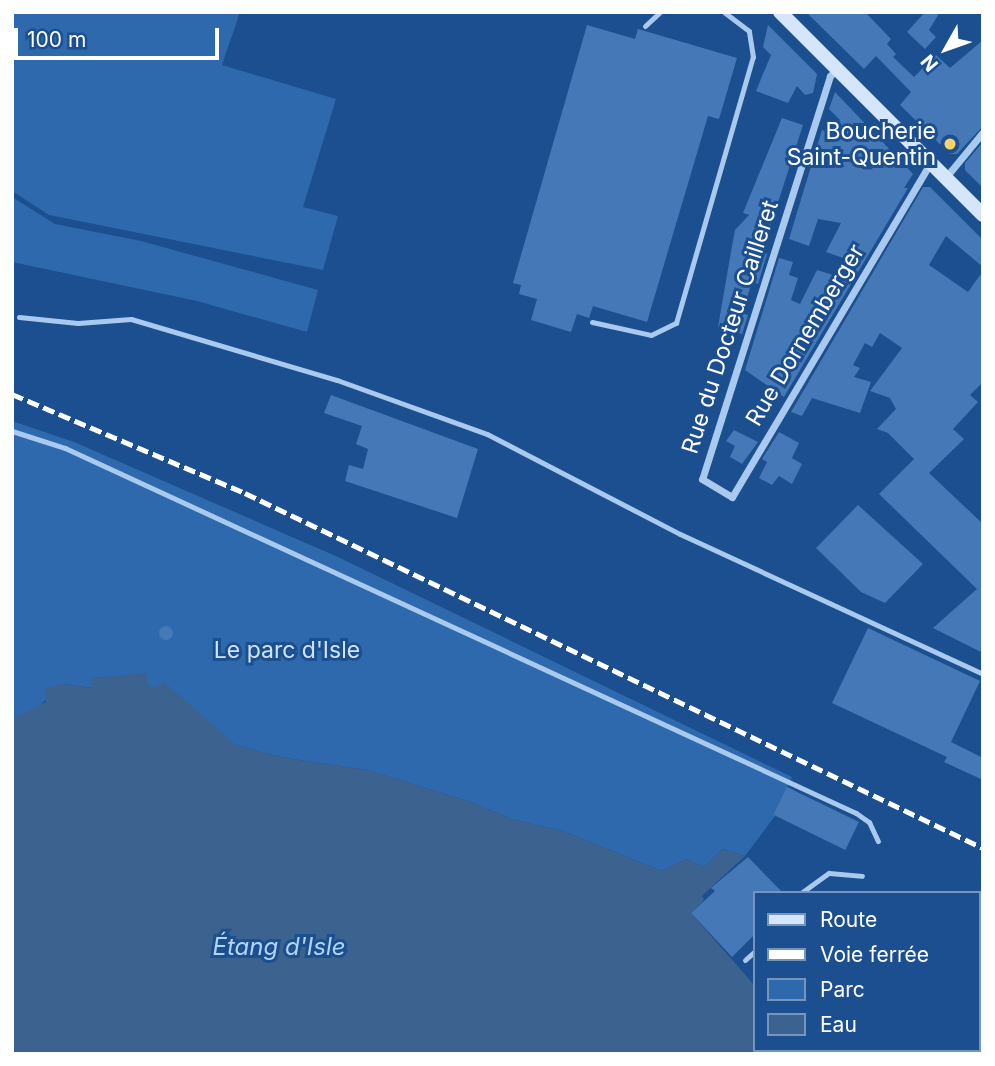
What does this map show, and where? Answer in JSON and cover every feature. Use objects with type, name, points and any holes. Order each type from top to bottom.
[{"type":"main road","points":[[780,12],[983,215]]},
{"type":"street","name":"Rue du Docteur Cailleret","points":[[702,479],[830,76],[836,69]]},
{"type":"street","points":[[946,178],[983,132]]},
{"type":"street","name":"Rue Dornemberger","points":[[702,479],[732,497],[930,163]]},
{"type":"lane","points":[[645,26],[660,12]]},
{"type":"lane","points":[[592,322],[651,335],[676,323],[753,57],[749,31],[724,12]]},
{"type":"lane","points":[[19,317],[78,323],[131,319],[337,380],[487,434],[680,534],[983,674]]},
{"type":"lane","points":[[12,431],[65,448],[856,813],[869,822],[878,841]]},
{"type":"lane","points":[[804,891],[829,873],[862,876]]},
{"type":"lane","points":[[746,960],[754,952]]},
{"type":"green space","points":[[12,12],[240,12],[222,65],[336,99],[303,207],[338,216],[323,270],[49,215],[12,191]]},
{"type":"green space","points":[[12,197],[55,224],[141,241],[318,290],[307,332],[197,301],[12,262]]},
{"type":"green space","name":"Le parc d'Isle","points":[[12,421],[74,442],[338,557],[792,777],[775,816],[745,856],[723,849],[704,867],[686,859],[662,871],[563,831],[511,819],[471,802],[367,770],[280,757],[236,745],[146,684],[147,674],[92,678],[93,688],[63,684],[35,710],[12,719]]},
{"type":"water","name":"Étang d'Isle","points":[[147,673],[147,685],[155,688],[164,682],[236,745],[280,757],[367,770],[471,802],[511,819],[563,831],[662,871],[686,859],[704,867],[723,849],[745,856],[702,896],[704,900],[691,913],[754,985],[754,1052],[983,1054],[12,1054],[12,719],[46,702],[46,688],[63,684],[92,688],[92,678]]},
{"type":"building","points":[[806,12],[865,12],[891,39],[887,44],[896,54],[893,57],[914,77],[936,55],[950,68],[983,40],[983,126],[957,154],[950,154],[900,105],[911,92],[876,56],[864,69]]},
{"type":"building","points":[[925,12],[940,12],[929,30],[936,37],[925,49],[907,32]]},
{"type":"building","points":[[587,25],[635,39],[638,29],[737,58],[719,119],[708,116],[647,322],[593,306],[589,318],[577,314],[571,332],[531,320],[537,299],[519,294],[521,285],[513,283]]},
{"type":"building","points":[[768,25],[817,74],[813,93],[805,95],[797,86],[788,103],[756,91],[771,55],[763,47]]},
{"type":"building","points":[[835,92],[913,174],[904,188],[908,188],[784,397],[745,370],[779,258],[793,262],[789,275],[798,278],[791,300],[800,304],[817,270],[852,281],[858,263],[826,252],[841,223],[818,219],[809,246],[789,239],[822,130],[830,133],[840,120],[829,109]]},
{"type":"building","points":[[782,118],[803,125],[762,252],[767,254],[758,284],[752,282],[742,313],[748,315],[742,334],[718,327],[732,246],[735,230],[749,215],[743,213]]},
{"type":"building","points":[[983,142],[983,188],[965,170],[965,163]]},
{"type":"building","points":[[923,187],[930,187],[983,240],[983,267],[946,236],[929,265],[968,292],[983,271],[983,382],[970,395],[978,402],[953,429],[964,439],[929,473],[983,524],[983,653],[933,628],[977,589],[879,494],[914,459],[888,433],[877,429],[896,409],[890,398],[870,391],[902,348],[880,333],[872,347],[865,343],[853,365],[860,368],[854,377],[871,382],[860,413],[812,398],[802,416],[791,412]]},
{"type":"building","points":[[331,395],[478,449],[457,518],[345,481],[349,465],[363,469],[368,449],[356,444],[362,426],[324,413]]},
{"type":"building","points":[[734,430],[758,442],[742,464],[730,457],[735,446],[726,441]]},
{"type":"building","points":[[779,432],[799,443],[792,458],[802,464],[792,484],[779,476],[772,485],[759,478],[767,462],[762,459]]},
{"type":"building","points":[[858,505],[923,564],[885,603],[861,592],[816,548]]},
{"type":"building","points":[[163,626],[169,626],[173,633],[169,640],[163,640],[159,636],[159,630]]},
{"type":"building","points":[[868,628],[980,681],[951,742],[983,758],[983,780],[944,762],[947,757],[832,703]]},
{"type":"building","points":[[787,787],[859,822],[845,850],[773,815]]},
{"type":"building","points":[[748,857],[781,891],[754,891],[754,935],[732,957],[691,913],[715,891],[711,888]]},
{"type":"railway","points":[[12,394],[245,493],[983,848]]},
{"type":"place","name":"Boucherie Saint-Quentin","points":[[950,144]]}]
